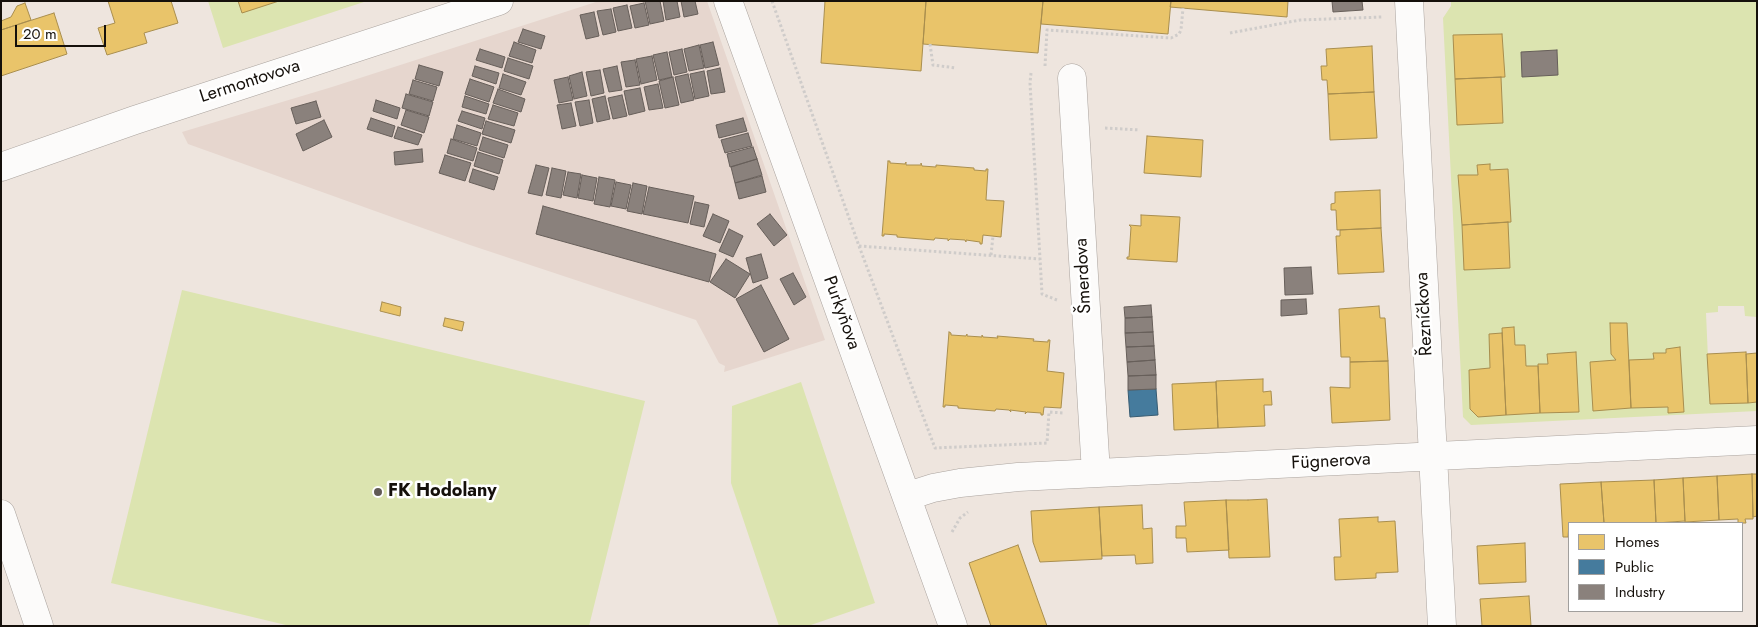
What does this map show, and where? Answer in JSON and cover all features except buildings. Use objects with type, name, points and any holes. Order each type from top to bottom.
[{"type":"street","name":"Lermontovova","points":[[1,167],[145,117],[499,1]]},
{"type":"street","name":"Purkyňova","points":[[728,1],[908,496],[953,626]]},
{"type":"street","name":"Řezníčkova","points":[[1399,9],[1433,456],[1442,626]]},
{"type":"street","name":"Šmerdova","points":[[1072,78],[1096,473]]},
{"type":"street","name":"Fügnerova","points":[[908,496],[933,488],[960,483],[1018,477],[1757,440]]},
{"type":"street","points":[[1,514],[39,626]]},
{"type":"path","points":[[772,1],[859,246],[935,448],[1047,443],[1049,412],[1051,412],[1051,408]]},
{"type":"path","points":[[1044,75],[1047,30],[1172,38],[1179,34],[1181,30],[1182,8]]},
{"type":"path","points":[[1230,33],[1300,20],[1399,9]]},
{"type":"path","points":[[930,44],[932,65],[956,68]]},
{"type":"path","points":[[1031,73],[1042,294],[1065,302]]},
{"type":"path","points":[[1104,128],[1140,130]]},
{"type":"path","points":[[991,255],[993,236]]},
{"type":"path","points":[[859,246],[1040,259]]},
{"type":"path","points":[[1051,412],[1069,413]]},
{"type":"path","points":[[950,537],[960,518],[971,510]]},
{"type":"shaded area","points":[[599,1],[707,1],[825,340],[724,372],[725,366],[719,363],[696,320],[470,245],[188,144],[182,132],[332,87]]},
{"type":"green space","points":[[208,1],[367,1],[223,48]]},
{"type":"green space","points":[[1451,1],[1757,1],[1757,317],[1745,316],[1744,306],[1718,306],[1718,312],[1706,313],[1710,404],[1757,402],[1757,411],[1471,425],[1463,417],[1443,18],[1451,6]]},
{"type":"green space","name":"FK Hodolany","points":[[182,290],[645,401],[589,626],[290,626],[111,583]]},
{"type":"green space","points":[[801,382],[875,603],[808,626],[779,626],[731,483],[732,406]]},
{"type":"place","name":"FK Hodolany","points":[[378,492]]}]
